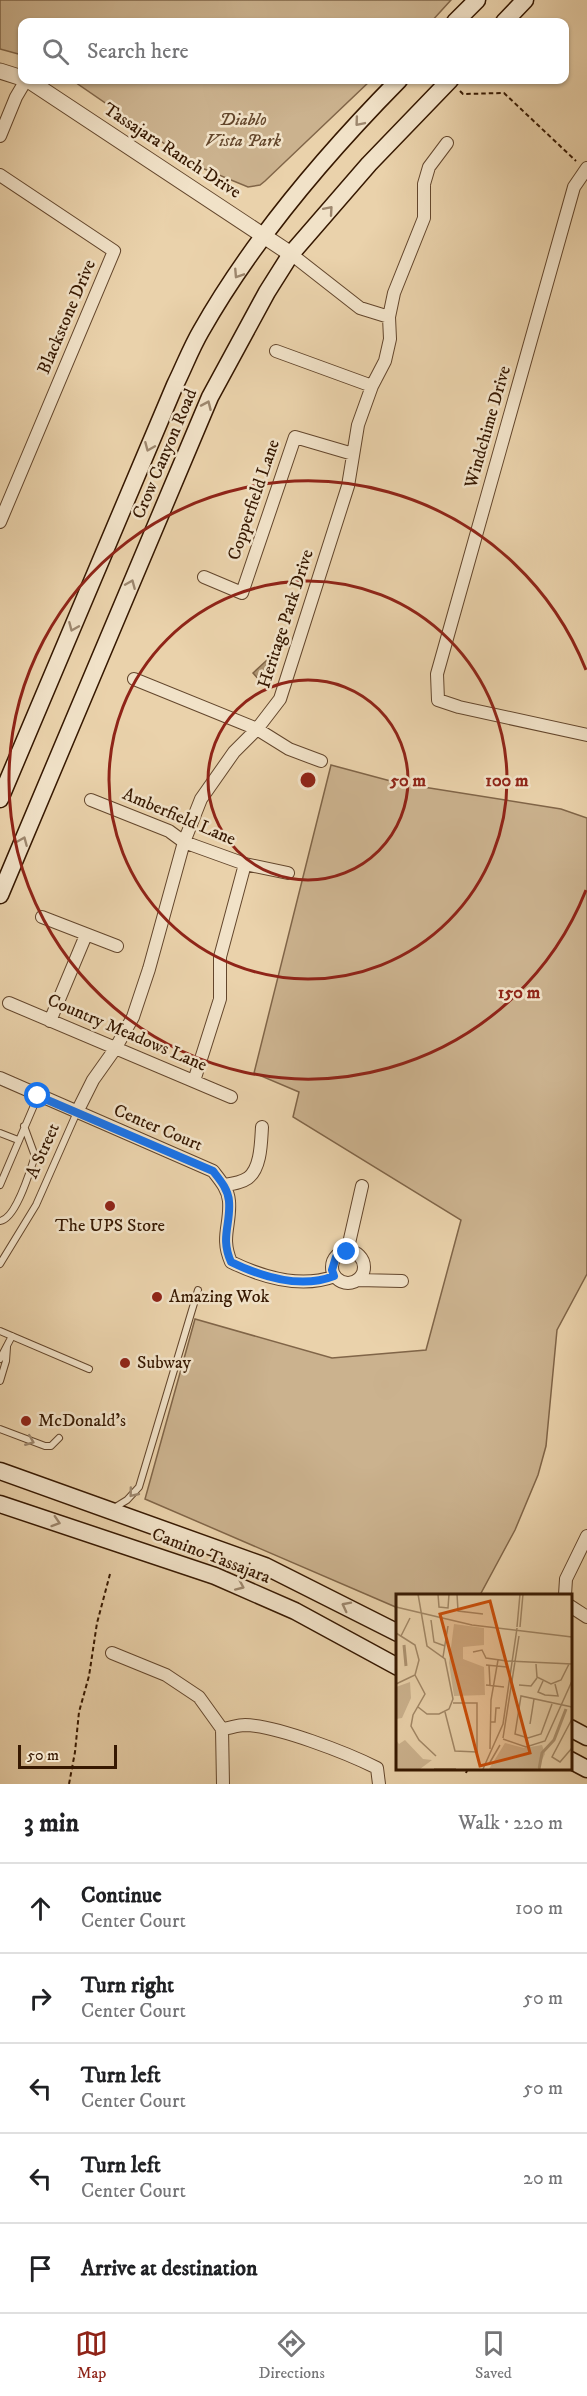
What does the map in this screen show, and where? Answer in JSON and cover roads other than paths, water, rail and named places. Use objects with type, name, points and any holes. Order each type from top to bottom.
[{"type":"main road","points":[[459,18],[477,0]]},
{"type":"main road","points":[[508,18],[525,0]]},
{"type":"main road","name":"Crow Canyon Road","points":[[0,799],[175,385],[201,331],[264,235],[365,115],[395,84]]},
{"type":"main road","name":"Crow Canyon Road","points":[[0,895],[210,397],[267,292],[291,254],[369,164],[445,84]]},
{"type":"main road","name":"Camino Tassajara","points":[[0,1472],[110,1509],[265,1566],[396,1632]]},
{"type":"main road","name":"Camino Tassajara","points":[[0,1504],[215,1576],[295,1611],[396,1666]]},
{"type":"main road","points":[[572,1729],[587,1737]]},
{"type":"main road","points":[[572,1761],[587,1769]]},
{"type":"street","name":"Tassajara Ranch Drive","points":[[0,70],[18,76]]},
{"type":"street","points":[[0,136],[23,84]]},
{"type":"street","name":"Tassajara Ranch Drive","points":[[34,84],[291,254]]},
{"type":"street","name":"Heritage Park Drive","points":[[77,1112],[93,1080],[115,1049],[133,1017],[184,842],[201,799],[234,752],[257,729],[280,699],[348,486],[358,425],[372,386],[385,361],[390,339],[389,317],[394,293],[424,218],[424,184],[429,168],[447,143]]},
{"type":"street","name":"Windchime Drive","points":[[586,168],[574,187],[437,674],[438,700],[459,707],[587,735]]},
{"type":"street","name":"Blackstone Drive","points":[[0,175],[114,251],[0,522]]},
{"type":"street","points":[[291,254],[360,308],[389,317]]},
{"type":"street","points":[[276,351],[372,386]]},
{"type":"street","name":"Copperfield Lane","points":[[204,577],[242,593],[295,437],[353,454]]},
{"type":"street","points":[[134,679],[257,729],[289,749],[321,761]]},
{"type":"street","name":"Amberfield Lane","points":[[91,800],[169,831],[184,842],[245,864],[288,873]]},
{"type":"street","points":[[194,1081],[220,999],[220,957],[245,864]]},
{"type":"street","points":[[42,917],[117,946]]},
{"type":"street","points":[[50,1021],[86,935]]},
{"type":"street","name":"Country Meadows Lane","points":[[9,1003],[231,1097]]},
{"type":"street","name":"Center Court","points":[[0,1078],[213,1171],[224,1185]]},
{"type":"street","points":[[262,1127],[261,1148],[255,1168],[248,1178],[224,1185],[229,1200],[225,1248],[231,1262],[259,1275],[300,1281],[321,1281],[334,1276]]},
{"type":"street","points":[[347,1252],[362,1186]]},
{"type":"street","points":[[358,1280],[362,1275],[363,1262],[359,1256],[347,1252],[336,1257],[332,1270],[334,1276],[346,1283],[358,1280],[402,1281]]},
{"type":"street","points":[[565,1594],[566,1579],[587,1536]]},
{"type":"street","points":[[572,1607],[587,1617]]},
{"type":"street","points":[[112,1653],[166,1675],[199,1697],[222,1729],[224,1784]]},
{"type":"street","points":[[222,1729],[244,1725],[269,1728],[358,1759],[377,1768],[379,1784]]},
{"type":"lane","points":[[0,1185],[38,1096]]},
{"type":"lane","name":"A Street","points":[[0,1264],[36,1205],[77,1112]]},
{"type":"lane","points":[[0,1221],[9,1217],[15,1208],[35,1156],[24,1126]]},
{"type":"lane","points":[[0,1133],[18,1140]]},
{"type":"lane","points":[[110,1509],[127,1500],[139,1487],[198,1290]]},
{"type":"lane","points":[[0,1331],[89,1369]]},
{"type":"lane","points":[[0,1359],[12,1336]]},
{"type":"lane","points":[[0,1381],[7,1347]]},
{"type":"lane","points":[[0,1429],[45,1446],[51,1446],[59,1438]]},
{"type":"place","name":"The UPS Store","points":[[110,1206]]},
{"type":"place","name":"Amazing Wok","points":[[157,1297]]},
{"type":"place","name":"Subway","points":[[125,1363]]},
{"type":"place","name":"McDonald's","points":[[26,1421]]},
{"type":"park label","name":"Diablo Vista Park","points":[[243,130]]}]
